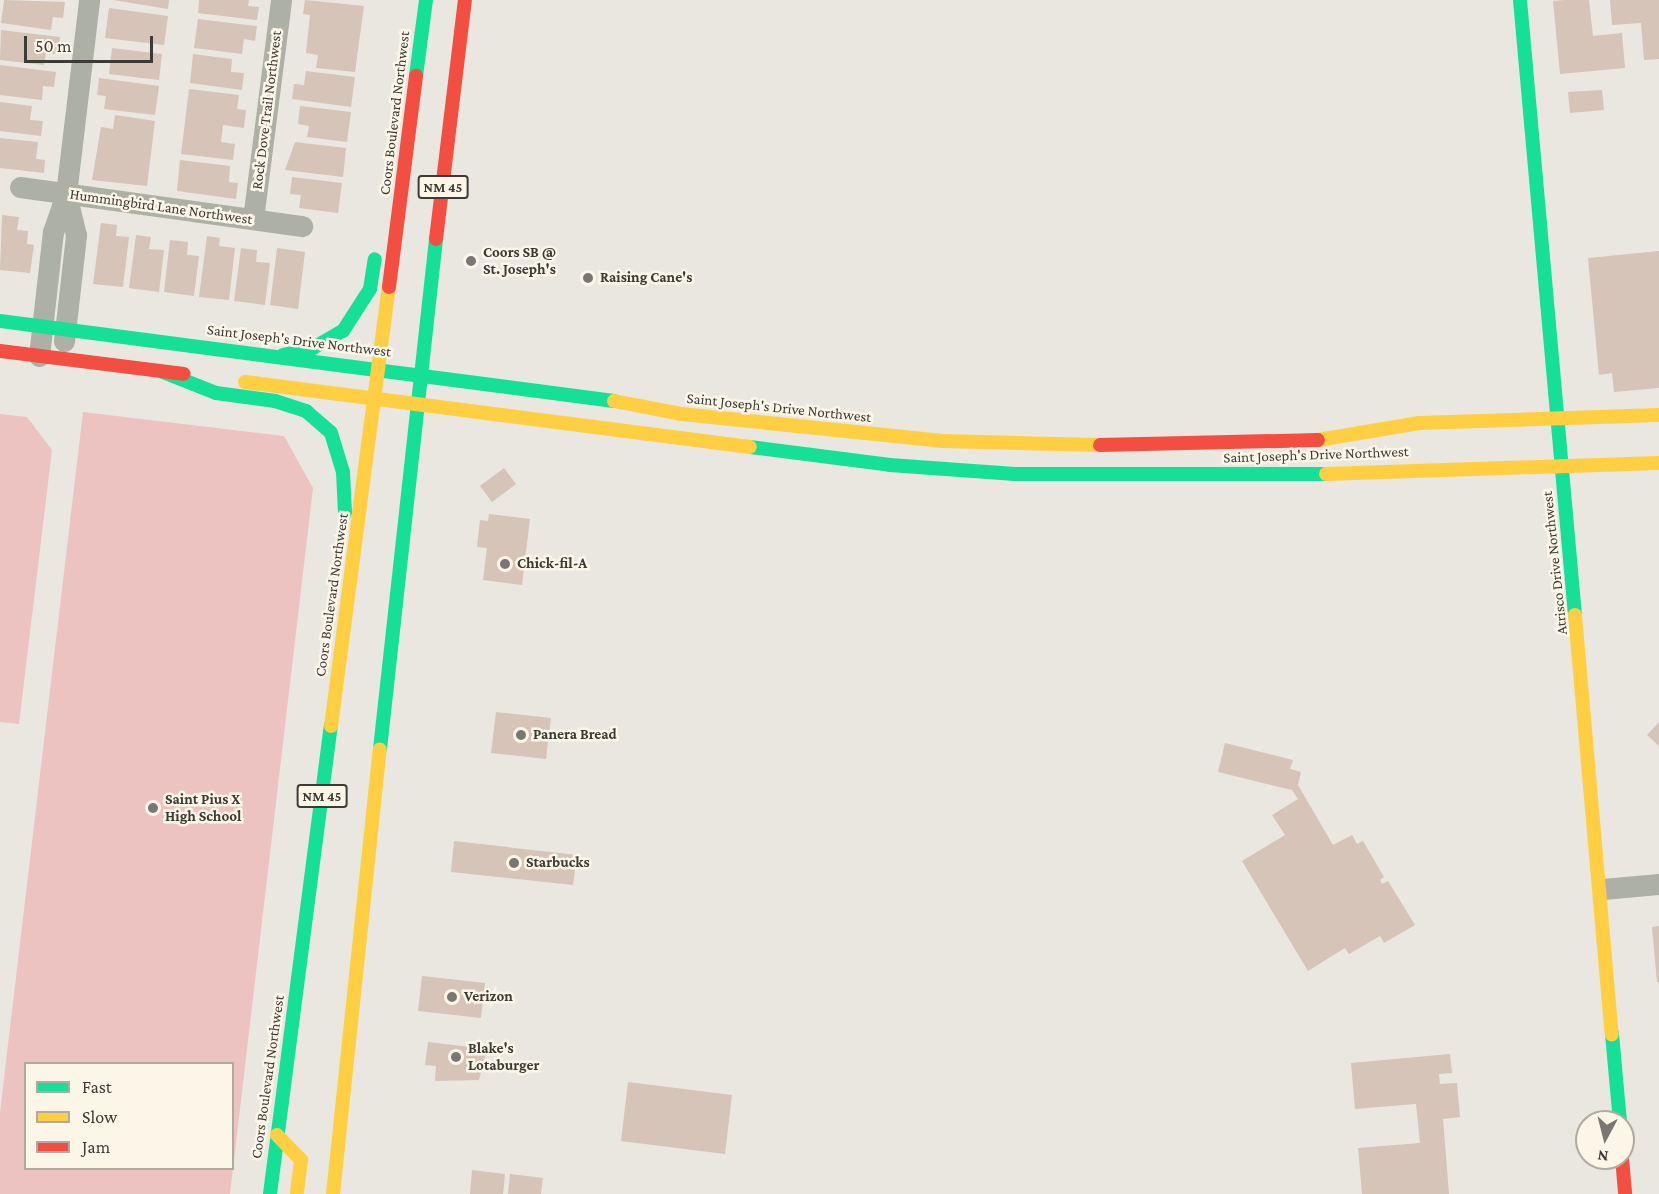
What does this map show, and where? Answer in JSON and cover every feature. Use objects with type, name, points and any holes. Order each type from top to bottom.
[{"type":"street","points":[[39,356],[54,232],[66,194],[89,0]]},
{"type":"street","name":"Rock Dove Trail Northwest","points":[[253,219],[281,0]]},
{"type":"street","name":"Coors Boulevard Northwest","points":[[270,1194],[426,0]]},
{"type":"street","name":"NM 45","points":[[333,1194],[416,404],[465,0]]},
{"type":"street","name":"Atrisco Drive Northwest","points":[[1520,0],[1603,890],[1619,1110]]},
{"type":"street","points":[[381,228],[394,137],[413,108]]},
{"type":"street","name":"Hummingbird Lane Northwest","points":[[20,187],[302,226]]},
{"type":"street","points":[[62,359],[76,235],[66,194]]},
{"type":"street","points":[[283,355],[313,348],[343,331],[357,316],[370,289],[377,248]]},
{"type":"street","name":"Saint Joseph's Drive Northwest","points":[[0,321],[560,391],[681,414],[893,437],[1031,446],[1283,443],[1349,438],[1420,423],[1659,415]]},
{"type":"street","name":"Saint Joseph's Drive Northwest","points":[[0,351],[890,465],[1015,474],[1270,476],[1562,464],[1659,463]]},
{"type":"street","points":[[163,372],[216,393],[275,401],[306,411],[331,433],[343,472],[350,583]]},
{"type":"street","points":[[890,465],[893,437]]},
{"type":"street","points":[[1603,890],[1659,884]]},
{"type":"street","points":[[278,1135],[301,1160],[297,1194]]},
{"type":"street","points":[[1623,1170],[1625,1194]]},
{"type":"shaded area","name":"Saint Pius X High School","points":[[83,412],[284,436],[313,488],[234,1160],[234,1062],[24,1062],[24,1170],[233,1170],[230,1194],[0,1194],[0,1112]]},
{"type":"shaded area","points":[[0,414],[27,417],[52,450],[19,724],[0,722]]},
{"type":"building","points":[[4,0],[65,2],[63,18],[53,17],[51,30],[1,23]]},
{"type":"building","points":[[113,0],[169,0],[168,9]]},
{"type":"building","points":[[199,0],[249,0],[248,6],[259,7],[257,20],[198,13]]},
{"type":"building","points":[[305,0],[364,6],[355,72],[316,68],[318,55],[306,53],[310,15],[303,14]]},
{"type":"building","points":[[1589,0],[1593,36],[1622,33],[1625,68],[1560,74],[1553,1]]},
{"type":"building","points":[[1610,0],[1659,0],[1659,59],[1644,60],[1641,23],[1612,25]]},
{"type":"building","points":[[109,8],[168,16],[164,45],[105,38]]},
{"type":"building","points":[[198,19],[257,26],[255,41],[244,39],[242,54],[194,48]]},
{"type":"building","points":[[1,30],[60,37],[58,54],[46,53],[44,65],[0,60]]},
{"type":"building","points":[[112,48],[162,54],[159,80],[109,74]]},
{"type":"building","points":[[193,54],[232,59],[231,72],[244,73],[242,90],[190,83]]},
{"type":"building","points":[[0,65],[56,72],[54,87],[43,86],[42,100],[0,95]]},
{"type":"building","points":[[306,71],[355,77],[351,107],[292,99],[294,84],[304,85]]},
{"type":"building","points":[[99,78],[159,86],[155,115],[104,109],[106,96],[97,95]]},
{"type":"building","points":[[189,89],[239,95],[237,109],[246,110],[244,128],[223,125],[221,142],[235,144],[233,160],[181,154]]},
{"type":"building","points":[[1602,90],[1604,110],[1570,113],[1568,92]]},
{"type":"building","points":[[0,102],[32,106],[30,120],[43,121],[41,136],[0,131]]},
{"type":"building","points":[[300,106],[351,112],[347,142],[307,137],[309,126],[298,124]]},
{"type":"building","points":[[115,115],[155,121],[147,186],[92,180],[101,127],[113,129]]},
{"type":"building","points":[[0,138],[38,142],[36,159],[45,160],[44,173],[0,168]]},
{"type":"building","points":[[295,142],[346,148],[343,177],[285,170]]},
{"type":"building","points":[[180,160],[230,166],[229,182],[238,183],[236,199],[177,191]]},
{"type":"building","points":[[292,177],[342,183],[338,213],[299,208],[301,195],[290,194]]},
{"type":"building","points":[[2,215],[19,217],[17,230],[28,231],[27,244],[34,245],[30,273],[0,270]]},
{"type":"building","points":[[101,223],[117,225],[116,236],[129,237],[123,287],[93,284]]},
{"type":"building","points":[[136,235],[151,237],[149,249],[164,250],[159,292],[129,288]]},
{"type":"building","points":[[207,236],[220,238],[219,246],[235,248],[229,300],[199,297]]},
{"type":"building","points":[[170,240],[188,242],[187,255],[199,256],[194,296],[164,292]]},
{"type":"building","points":[[241,248],[257,250],[256,262],[270,263],[265,305],[234,301]]},
{"type":"building","points":[[277,248],[305,252],[298,309],[270,305]]},
{"type":"building","points":[[1659,251],[1659,388],[1614,392],[1612,373],[1599,375],[1588,258]]},
{"type":"building","points":[[504,468],[516,484],[492,502],[480,486]]},
{"type":"building","name":"Chick-fil-A","points":[[489,514],[530,519],[522,585],[483,580],[487,548],[477,547],[480,520],[488,521]]},
{"type":"building","name":"Panera Bread","points":[[496,712],[551,718],[546,759],[491,753]]},
{"type":"building","points":[[1659,722],[1659,746],[1647,735]]},
{"type":"building","points":[[1225,743],[1293,760],[1290,769],[1301,772],[1298,785],[1333,845],[1352,835],[1357,844],[1363,841],[1384,877],[1380,880],[1382,884],[1388,881],[1415,925],[1384,943],[1380,936],[1349,954],[1345,948],[1308,971],[1242,861],[1285,835],[1272,815],[1298,799],[1292,790],[1218,772]]},
{"type":"building","name":"Starbucks","points":[[454,841],[577,855],[573,885],[451,872]]},
{"type":"building","points":[[1659,926],[1659,982],[1657,982],[1652,927]]},
{"type":"building","name":"Verizon","points":[[422,976],[485,983],[481,1018],[418,1011]]},
{"type":"building","name":"Blake's Lotaburger","points":[[428,1042],[487,1049],[479,1080],[435,1081],[436,1066],[425,1065]]},
{"type":"building","points":[[1450,1054],[1452,1073],[1439,1074],[1440,1084],[1457,1083],[1460,1117],[1443,1119],[1449,1194],[1362,1194],[1358,1148],[1420,1143],[1416,1104],[1355,1109],[1351,1063]]},
{"type":"building","points":[[628,1082],[732,1095],[725,1154],[621,1141]]},
{"type":"building","points":[[472,1170],[505,1174],[503,1194],[470,1194]]},
{"type":"building","points":[[510,1174],[543,1178],[541,1194],[508,1194]]},
{"type":"traffic: fast","points":[[416,76],[426,0]]},
{"type":"traffic: fast","points":[[1520,0],[1575,615]]},
{"type":"traffic: fast","points":[[380,749],[436,239]]},
{"type":"traffic: fast","points":[[283,355],[313,348],[343,331],[370,289],[375,259]]},
{"type":"traffic: fast","points":[[0,321],[614,401]]},
{"type":"traffic: fast","points":[[163,372],[216,393],[275,401],[306,411],[331,433],[343,472],[345,513]]},
{"type":"traffic: fast","points":[[750,447],[890,465],[1015,474],[1326,474]]},
{"type":"traffic: fast","points":[[270,1194],[331,726]]},
{"type":"traffic: fast","points":[[1612,1034],[1619,1110]]},
{"type":"traffic: slow","points":[[331,726],[389,287]]},
{"type":"traffic: slow","points":[[245,382],[750,447]]},
{"type":"traffic: slow","points":[[614,401],[681,414],[943,441],[1100,445]]},
{"type":"traffic: slow","points":[[1318,440],[1420,423],[1659,415]]},
{"type":"traffic: slow","points":[[1326,474],[1659,463]]},
{"type":"traffic: slow","points":[[1575,615],[1612,1034]]},
{"type":"traffic: slow","points":[[333,1194],[380,749]]},
{"type":"traffic: slow","points":[[277,1135],[301,1160],[297,1194]]},
{"type":"traffic: jam","points":[[436,239],[465,0]]},
{"type":"traffic: jam","points":[[389,287],[416,76]]},
{"type":"traffic: jam","points":[[0,351],[184,374]]},
{"type":"traffic: jam","points":[[1100,445],[1318,440]]},
{"type":"traffic: jam","points":[[1623,1170],[1625,1194]]},
{"type":"place","name":"Coors SB @ St. Joseph's","points":[[471,261]]},
{"type":"place","name":"Raising Cane's","points":[[588,278]]},
{"type":"place","name":"Chick-fil-A","points":[[505,564]]},
{"type":"place","name":"Panera Bread","points":[[521,735]]},
{"type":"place","name":"Saint Pius X High School","points":[[153,808]]},
{"type":"place","name":"Starbucks","points":[[514,863]]},
{"type":"place","name":"Verizon","points":[[452,997]]},
{"type":"place","name":"Blake's Lotaburger","points":[[456,1057]]}]
